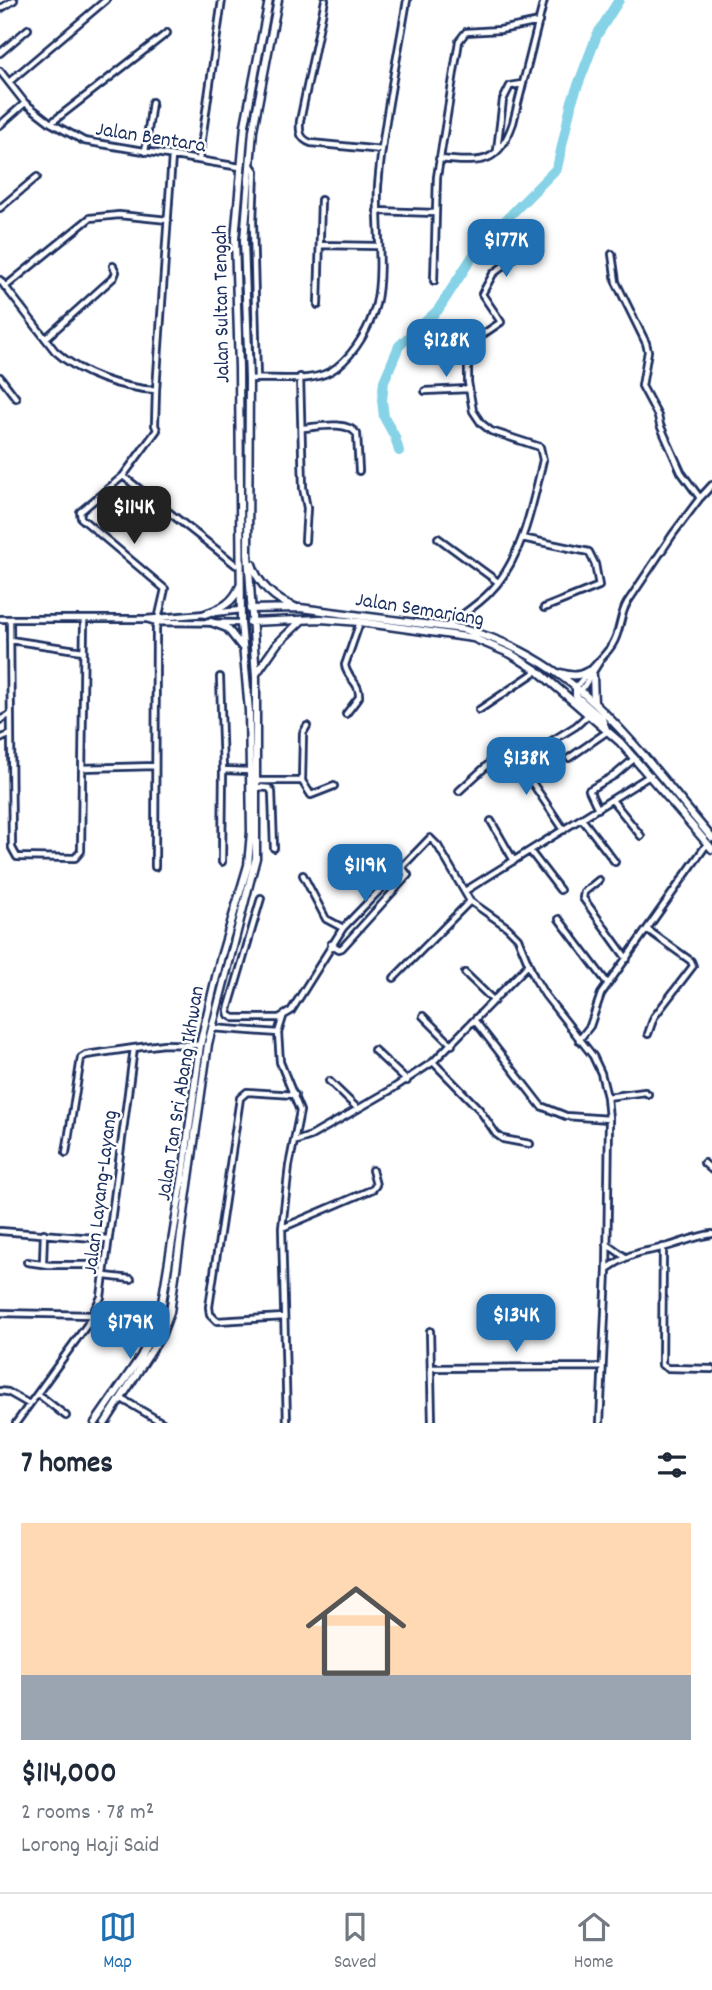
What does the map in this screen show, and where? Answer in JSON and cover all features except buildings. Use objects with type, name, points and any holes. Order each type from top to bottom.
[{"type":"main road","name":"Jalan Sultan Tengah","points":[[251,710],[241,610],[235,239],[240,167],[249,98],[269,0]]},
{"type":"main road","name":"Jalan Sultan Tengah","points":[[251,710],[256,678],[248,552],[249,379],[244,240],[256,110],[278,0]]},
{"type":"main road","points":[[248,552],[260,582],[281,601],[300,608]]},
{"type":"main road","points":[[205,614],[232,601],[241,583]]},
{"type":"main road","name":"Jalan Semariang","points":[[241,610],[300,608],[446,626],[500,640],[530,654],[579,689],[628,734],[710,844]]},
{"type":"main road","points":[[256,678],[270,653],[302,620]]},
{"type":"main road","name":"Jalan Semariang","points":[[242,623],[302,620],[360,622],[472,638],[512,654],[538,671],[607,731],[651,775],[710,844]]},
{"type":"main road","points":[[211,622],[227,628],[245,652]]},
{"type":"main road","points":[[556,671],[571,676],[590,673],[594,703]]},
{"type":"main road","points":[[579,689],[576,696],[602,719],[607,731]]},
{"type":"main road","name":"Jalan Tan Sri Abang Ikhwan","points":[[95,1423],[140,1358],[159,1321],[183,1175],[200,1045],[220,960],[248,866],[251,832],[251,710]]},
{"type":"main road","name":"Jalan Tan Sri Abang Ikhwan","points":[[122,1399],[161,1336],[170,1312],[208,1044],[256,859],[257,784],[251,710]]},
{"type":"main road","points":[[104,1423],[122,1399]]},
{"type":"street","points":[[0,9],[14,0]]},
{"type":"street","points":[[9,82],[106,0]]},
{"type":"street","points":[[198,160],[222,0]]},
{"type":"street","points":[[325,0],[300,121],[300,133],[302,138],[311,143],[383,150]]},
{"type":"street","points":[[249,379],[329,373],[356,347],[372,317],[376,303],[377,211],[383,150],[407,0]]},
{"type":"street","points":[[439,159],[490,158],[510,133],[544,0]]},
{"type":"street","points":[[434,281],[439,159],[459,41],[467,32],[500,30],[539,22]]},
{"type":"street","points":[[0,53],[28,29]]},
{"type":"street","points":[[51,122],[167,33]]},
{"type":"street","name":"Jalan Bentara","points":[[0,71],[25,103],[84,141],[240,167]]},
{"type":"street","points":[[497,150],[505,94],[510,86],[522,84]]},
{"type":"street","points":[[145,152],[152,102]]},
{"type":"street","points":[[0,125],[25,103]]},
{"type":"street","points":[[155,867],[157,620],[164,594],[163,587],[80,516],[82,510],[112,488],[123,476],[157,430],[156,390],[172,156]]},
{"type":"street","points":[[250,163],[255,171],[253,222],[257,379]]},
{"type":"street","points":[[0,208],[37,177]]},
{"type":"street","points":[[318,305],[321,200]]},
{"type":"street","points":[[377,211],[435,213]]},
{"type":"street","points":[[5,287],[90,218],[119,215],[167,220]]},
{"type":"street","points":[[320,245],[377,246]]},
{"type":"street","points":[[611,254],[615,282],[648,351],[642,386],[659,416],[660,425],[681,472],[700,498]]},
{"type":"street","points":[[446,626],[490,592],[498,582],[522,538],[543,460],[542,450],[536,444],[486,428],[472,411],[468,389],[467,361],[471,344],[502,322],[482,294],[493,274],[517,255]]},
{"type":"street","points":[[46,338],[114,277],[116,272],[113,266]]},
{"type":"street","points":[[0,280],[63,359],[85,371],[121,384],[156,390]]},
{"type":"street","points":[[0,377],[16,398]]},
{"type":"street","points":[[300,377],[303,488],[307,508],[305,541]]},
{"type":"street","points":[[425,391],[468,389]]},
{"type":"street","points":[[302,428],[343,426],[355,430],[359,471]]},
{"type":"street","points":[[123,476],[236,565]]},
{"type":"street","points":[[579,689],[620,630],[621,613],[627,603],[673,534],[712,485]]},
{"type":"street","points":[[438,538],[498,582]]},
{"type":"street","points":[[522,538],[589,552],[595,564],[599,586],[544,608]]},
{"type":"street","points":[[157,620],[241,610]]},
{"type":"street","points":[[462,629],[464,612]]},
{"type":"street","points":[[0,619],[146,619],[242,623]]},
{"type":"street","points":[[9,620],[13,854],[17,857],[41,858],[75,858],[81,851],[83,621]]},
{"type":"street","points":[[346,714],[359,697],[357,683],[346,672],[345,665],[360,622]]},
{"type":"street","points":[[10,640],[83,652]]},
{"type":"street","points":[[479,710],[538,671]]},
{"type":"street","points":[[220,677],[222,862]]},
{"type":"street","points":[[529,755],[576,726],[589,714]]},
{"type":"street","points":[[0,720],[9,715]]},
{"type":"street","points":[[307,726],[303,733],[302,781],[311,795],[334,786]]},
{"type":"street","points":[[569,758],[607,731]]},
{"type":"street","points":[[0,739],[9,735]]},
{"type":"street","points":[[459,791],[504,750],[521,766],[564,830]]},
{"type":"street","points":[[598,808],[589,790],[615,775],[635,758]]},
{"type":"street","points":[[82,768],[155,766]]},
{"type":"street","points":[[223,770],[249,771]]},
{"type":"street","points":[[465,891],[651,775]]},
{"type":"street","points":[[257,784],[302,781]]},
{"type":"street","points":[[257,784],[269,788],[272,792],[274,848]]},
{"type":"street","points":[[612,800],[640,836]]},
{"type":"street","points":[[582,819],[615,862]]},
{"type":"street","points":[[491,821],[514,861]]},
{"type":"street","points":[[287,1423],[282,1228],[289,1166],[300,1111],[280,1062],[278,1033],[283,1017],[298,1001],[343,928],[429,838],[438,846],[470,901],[513,933],[523,946],[545,995],[593,1056],[601,1073],[609,1119],[607,1270],[600,1423]]},
{"type":"street","points":[[579,1040],[590,1026],[601,994],[710,844]]},
{"type":"street","points":[[530,851],[560,890]]},
{"type":"street","points":[[358,858],[369,877],[381,889]]},
{"type":"street","points":[[331,944],[342,948],[400,886],[408,875],[402,867]]},
{"type":"street","points":[[303,875],[326,919],[343,928]]},
{"type":"street","points":[[599,880],[584,892],[583,898],[627,959]]},
{"type":"street","points":[[261,898],[228,1012],[234,1018],[283,1017]]},
{"type":"street","points":[[394,978],[470,901]]},
{"type":"street","points":[[559,919],[608,984]]},
{"type":"street","points":[[648,930],[693,964],[654,1017],[648,1034]]},
{"type":"street","points":[[295,1142],[311,1136],[407,1081],[433,1062],[529,964]]},
{"type":"street","points":[[465,973],[494,1002]]},
{"type":"street","points":[[423,1016],[452,1045]]},
{"type":"street","points":[[475,1021],[541,1106],[566,1116],[609,1119]]},
{"type":"street","points":[[212,1028],[278,1033]]},
{"type":"street","points":[[66,1153],[81,1058],[86,1055],[164,1044],[200,1045]]},
{"type":"street","name":"Jalan Layang-Layang","points":[[16,1423],[87,1325],[101,1297],[134,1048]]},
{"type":"street","points":[[374,1050],[407,1081]]},
{"type":"street","points":[[433,1062],[479,1109],[496,1134],[503,1139],[530,1144]]},
{"type":"street","points":[[329,1081],[357,1108]]},
{"type":"street","points":[[284,1317],[217,1321],[209,1307],[240,1098],[247,1091],[295,1095]]},
{"type":"street","points":[[607,1097],[645,1092],[648,1094]]},
{"type":"street","points":[[704,1163],[712,1170]]},
{"type":"street","points":[[282,1228],[373,1189],[376,1185],[372,1170]]},
{"type":"street","points":[[0,1231],[108,1239]]},
{"type":"street","points":[[43,1262],[44,1233]]},
{"type":"street","points":[[607,1270],[625,1257],[640,1251],[712,1234]]},
{"type":"street","points":[[607,1244],[625,1257]]},
{"type":"street","points":[[663,1247],[662,1363],[667,1368],[712,1369]]},
{"type":"street","points":[[27,1262],[43,1262],[49,1265],[105,1265]]},
{"type":"street","points":[[105,1276],[131,1279]]},
{"type":"street","points":[[0,1313],[92,1315]]},
{"type":"street","points":[[430,1331],[432,1423]]},
{"type":"street","points":[[431,1368],[601,1367]]},
{"type":"street","points":[[0,1391],[8,1392],[29,1404]]},
{"type":"street","points":[[38,1394],[66,1416]]},
{"type":"street","points":[[122,1399],[163,1423]]},
{"type":"waterway","points":[[399,451],[384,417],[382,400],[384,381],[399,346],[438,310],[478,248],[557,168],[572,101],[597,35],[619,0]]}]
